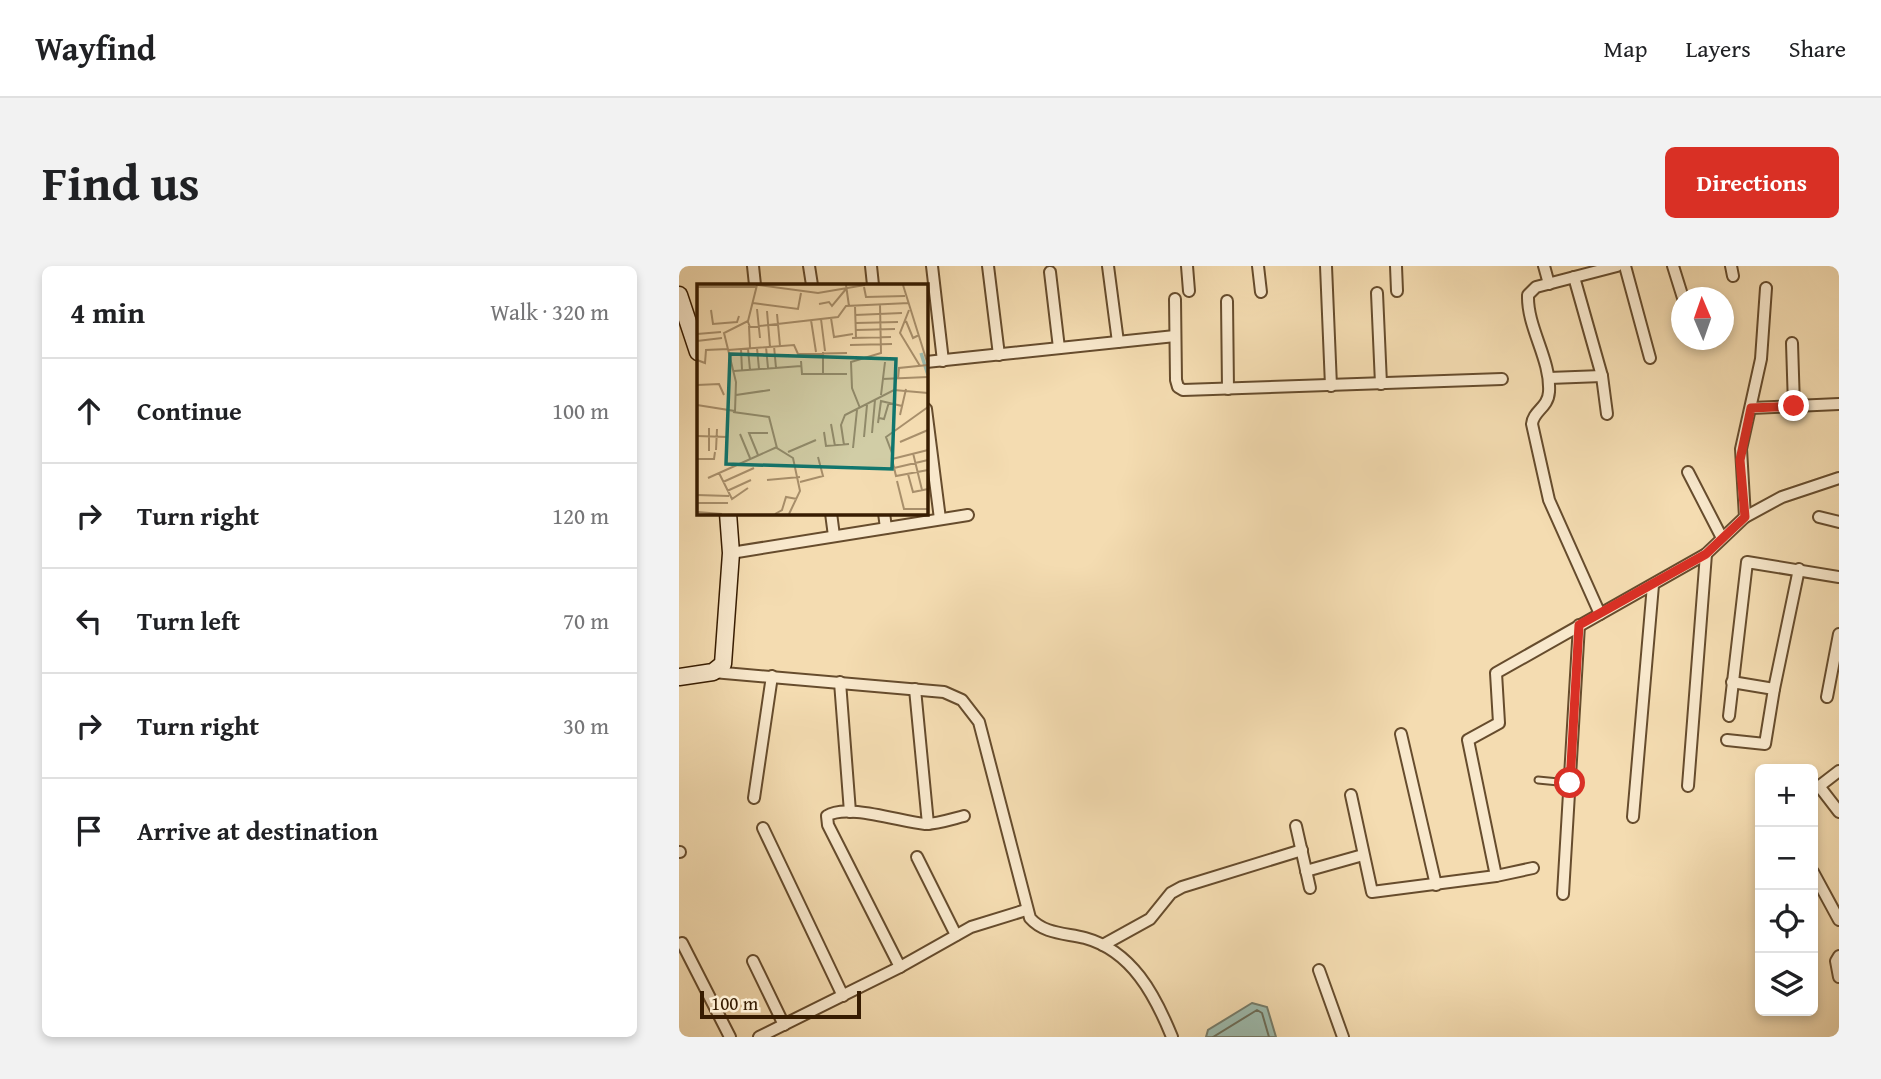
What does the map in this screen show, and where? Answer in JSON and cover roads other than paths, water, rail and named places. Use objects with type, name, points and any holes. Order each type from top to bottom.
[{"type":"street","points":[[753,266],[755,284]]},
{"type":"street","points":[[809,266],[812,284]]},
{"type":"street","points":[[871,266],[873,284]]},
{"type":"street","points":[[932,266],[943,360]]},
{"type":"street","points":[[988,266],[999,355]]},
{"type":"street","points":[[1108,266],[1118,342]]},
{"type":"street","points":[[1187,266],[1189,291]]},
{"type":"street","points":[[1258,266],[1261,292]]},
{"type":"street","points":[[1326,266],[1331,386]]},
{"type":"street","points":[[1395,266],[1397,291]]},
{"type":"street","points":[[1544,266],[1549,284]]},
{"type":"street","points":[[1600,614],[1542,480],[1532,418],[1547,403],[1549,378],[1528,301],[1530,290],[1596,269],[1617,266]]},
{"type":"street","points":[[1625,266],[1650,358]]},
{"type":"street","points":[[1674,266],[1680,287]]},
{"type":"street","points":[[1050,272],[1059,348]]},
{"type":"street","points":[[1574,277],[1602,376],[1607,414]]},
{"type":"street","points":[[1745,517],[1740,460],[1762,351],[1766,288]]},
{"type":"street","points":[[1377,293],[1381,384]]},
{"type":"street","points":[[679,295],[697,349]]},
{"type":"street","points":[[1175,299],[1178,387],[1183,390],[1502,379]]},
{"type":"street","points":[[1227,301],[1228,389]]},
{"type":"street","points":[[927,362],[1175,337]]},
{"type":"street","points":[[1792,343],[1794,406]]},
{"type":"street","points":[[1549,378],[1602,376]]},
{"type":"street","points":[[1751,408],[1839,404]]},
{"type":"street","points":[[927,416],[940,519]]},
{"type":"street","points":[[1688,472],[1722,538]]},
{"type":"street","points":[[1496,876],[1468,740],[1499,723],[1494,680],[1500,668],[1706,554],[1745,517],[1782,497],[1839,478]]},
{"type":"street","points":[[713,672],[723,664],[731,553],[728,514]]},
{"type":"street","points":[[831,514],[834,536]]},
{"type":"street","points":[[884,514],[885,528]]},
{"type":"street","points":[[731,553],[968,515]]},
{"type":"street","points":[[1819,517],[1839,522]]},
{"type":"street","points":[[1688,786],[1706,554]]},
{"type":"street","points":[[1729,716],[1747,562],[1839,577]]},
{"type":"street","points":[[1727,740],[1765,744],[1799,569]]},
{"type":"street","points":[[1633,817],[1653,585]]},
{"type":"street","points":[[1563,894],[1579,625]]},
{"type":"street","points":[[1827,697],[1839,634]]},
{"type":"street","points":[[679,677],[713,672],[772,676],[944,692],[963,700],[979,722],[1026,910],[1037,926],[1044,930],[1103,945],[1145,982],[1172,1037]]},
{"type":"street","points":[[754,798],[772,676]]},
{"type":"street","points":[[840,682],[850,812]]},
{"type":"street","points":[[1732,682],[1775,689]]},
{"type":"street","points":[[915,689],[928,824]]},
{"type":"street","points":[[1401,734],[1436,885]]},
{"type":"street","points":[[1818,787],[1839,771]]},
{"type":"street","points":[[1818,791],[1839,812]]},
{"type":"street","points":[[1351,794],[1373,892],[1496,876],[1533,868]]},
{"type":"street","points":[[899,967],[828,825],[827,816],[850,812],[928,824],[964,816]]},
{"type":"street","points":[[1296,826],[1310,888]]},
{"type":"street","points":[[763,828],[843,996]]},
{"type":"street","points":[[1103,945],[1150,919],[1171,893],[1182,887],[1302,850]]},
{"type":"street","points":[[1306,871],[1363,855]]},
{"type":"street","points":[[917,856],[956,935]]},
{"type":"street","points":[[1818,881],[1839,920]]},
{"type":"street","points":[[759,1037],[843,996],[956,935],[990,920],[1026,910]]},
{"type":"street","points":[[682,943],[730,1037]]},
{"type":"street","points":[[1839,956],[1836,961],[1839,978]]},
{"type":"street","points":[[753,961],[784,1024]]},
{"type":"street","points":[[1319,970],[1343,1037]]},
{"type":"lane","points":[[1538,780],[1570,783]]},
{"type":"water","points":[[1252,1003],[1267,1007],[1276,1037],[1206,1037],[1208,1030]]}]
